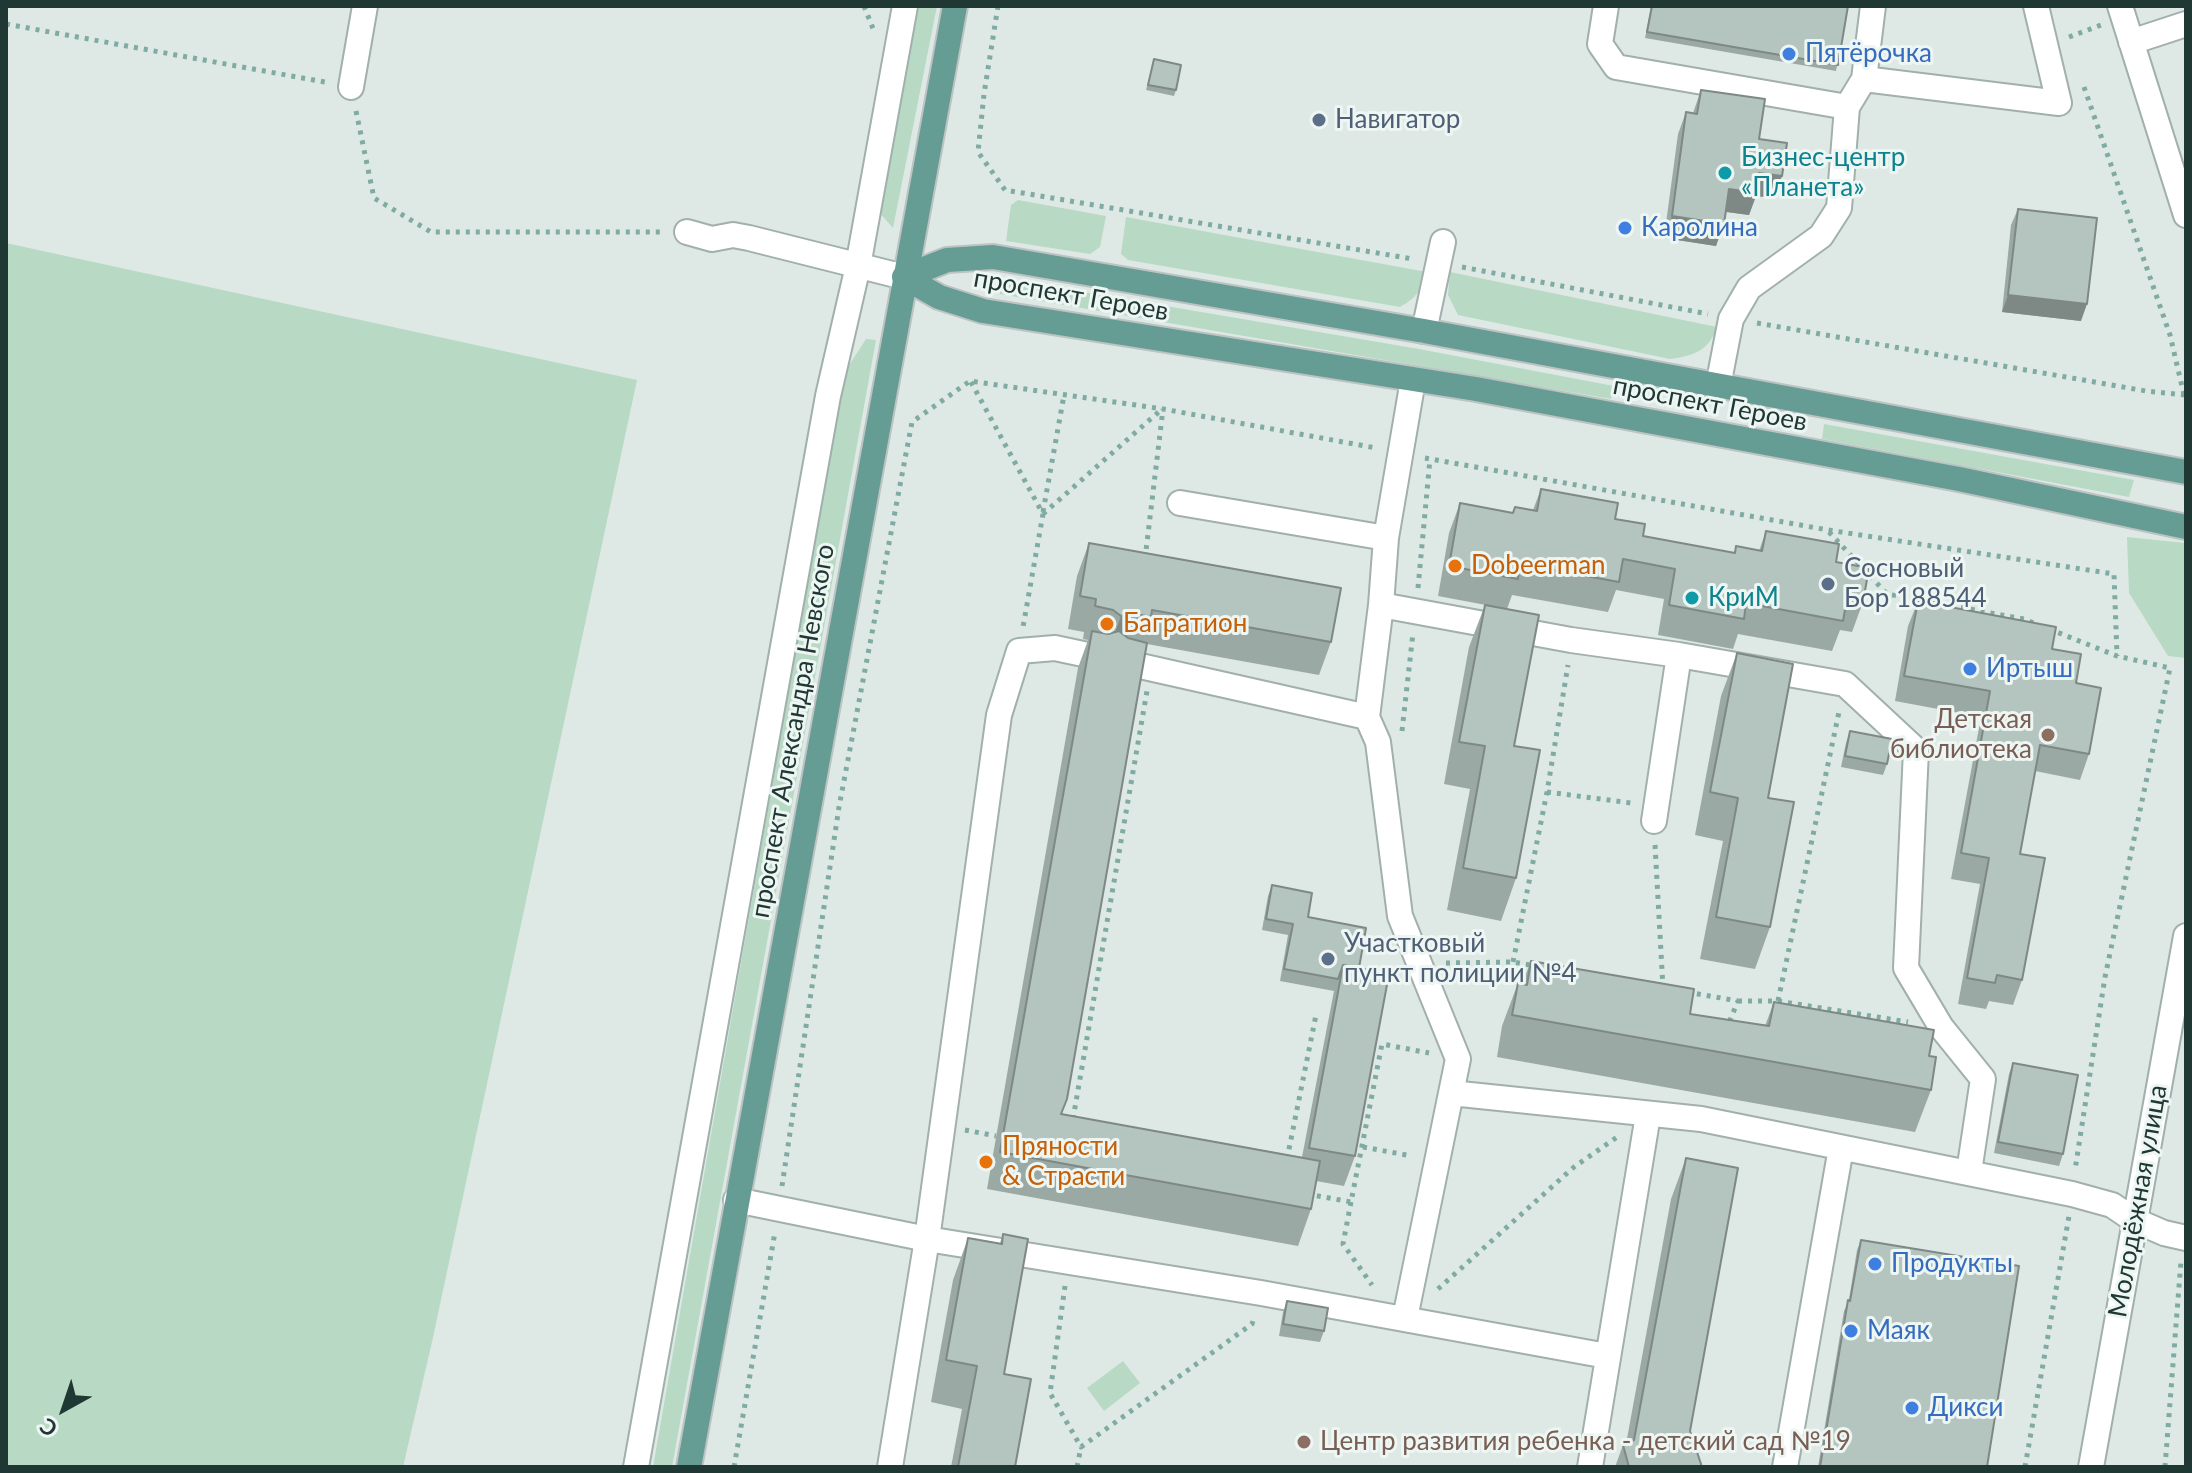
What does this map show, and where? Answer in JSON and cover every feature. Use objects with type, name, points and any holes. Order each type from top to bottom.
[{"type":"main road","name":"проспект Александра Невского","points":[[689,1467],[955,6]]},
{"type":"main road","name":"проспект Героев","points":[[904,277],[947,260],[993,257],[1424,331],[2186,472]]},
{"type":"main road","name":"проспект Героев","points":[[904,277],[939,297],[983,311],[1492,392],[1959,479],[2186,527]]},
{"type":"street","points":[[351,87],[365,6]]},
{"type":"street","points":[[636,1467],[828,396],[858,266],[905,6]]},
{"type":"street","points":[[1606,6],[1600,44],[1616,67],[1847,107]]},
{"type":"street","points":[[1718,386],[1731,319],[1749,288],[1821,236],[1839,208],[1847,107],[1864,79],[1873,6]]},
{"type":"street","points":[[1864,79],[2059,103],[2036,6]]},
{"type":"street","points":[[2120,6],[2186,215]]},
{"type":"street","points":[[2131,42],[2186,24]]},
{"type":"street","points":[[687,232],[712,239],[733,235],[749,238],[904,277]]},
{"type":"street","points":[[1424,331],[1441,252]]},
{"type":"street","points":[[1405,1318],[1458,1059],[1400,916],[1378,742],[1367,717],[1386,538],[1413,380]]},
{"type":"street","points":[[1180,503],[1386,538]]},
{"type":"street","points":[[1381,605],[1415,614],[1845,684],[1916,750],[1906,968],[1941,1027],[1983,1079],[1969,1172]]},
{"type":"street","points":[[890,1467],[927,1239],[999,715],[1019,651],[1055,648],[1367,717]]},
{"type":"street","points":[[1655,814],[1679,655]]},
{"type":"street","name":"Молодёжная улица","points":[[2091,1467],[2186,936]]},
{"type":"street","points":[[1451,1093],[1639,1122],[1701,1119],[1969,1172],[2112,1205],[2134,1220],[2184,1238]]},
{"type":"street","points":[[1590,1467],[1639,1122]]},
{"type":"street","points":[[1785,1467],[1841,1148]]},
{"type":"street","points":[[736,1200],[927,1239],[1261,1293],[1607,1356]]},
{"type":"path","points":[[998,6],[978,152],[1005,190],[1441,252],[1731,319],[2146,391],[2185,395],[2170,335],[2082,82]]},
{"type":"path","points":[[6,24],[351,87],[374,198],[431,232],[687,232]]},
{"type":"path","points":[[2064,27],[2072,52]]},
{"type":"path","points":[[970,381],[1043,514]]},
{"type":"path","points":[[734,1467],[779,1209],[839,807],[912,422],[970,381],[1163,409],[1828,530],[2114,574],[2117,656]]},
{"type":"path","points":[[1019,651],[1064,395]]},
{"type":"path","points":[[1043,514],[1163,409]]},
{"type":"path","points":[[1400,743],[1430,459]]},
{"type":"path","points":[[1828,530],[1887,594],[2024,619],[2117,656],[2170,668],[2105,977],[2025,1467]]},
{"type":"path","points":[[1070,1134],[1151,671]]},
{"type":"path","points":[[1513,962],[1547,792],[1567,671]]},
{"type":"path","points":[[1778,1001],[1839,713]]},
{"type":"path","points":[[1547,792],[1655,814],[1663,988]]},
{"type":"path","points":[[1437,963],[1513,962],[1543,967]]},
{"type":"path","points":[[1648,985],[1738,1001],[1778,1001],[1920,1024]]},
{"type":"path","points":[[1722,1038],[1738,1001]]},
{"type":"path","points":[[1287,1160],[1316,1015]]},
{"type":"path","points":[[1372,1285],[1343,1244],[1382,1044],[1458,1059]]},
{"type":"path","points":[[1433,1293],[1574,1167],[1639,1122]]},
{"type":"path","points":[[1363,1147],[1437,1160]]},
{"type":"path","points":[[1295,1191],[1351,1202]]},
{"type":"path","points":[[2165,1467],[2184,1238]]},
{"type":"path","points":[[1069,1263],[1050,1393],[1081,1447],[1077,1467]]},
{"type":"path","points":[[1081,1447],[1252,1324],[1261,1293]]},
{"type":"green space","points":[[919,6],[937,6],[893,228],[878,211]]},
{"type":"green space","points":[[1018,200],[1106,216],[1100,247],[1090,254],[1006,241],[1011,205]]},
{"type":"green space","points":[[1126,217],[1427,272],[1418,293],[1400,307],[1128,260],[1121,254]]},
{"type":"green space","points":[[6,243],[637,380],[403,1467],[6,1467]]},
{"type":"green space","points":[[1450,272],[1717,327],[1705,347],[1670,359],[1458,315],[1448,295]]},
{"type":"green space","points":[[1001,278],[1419,349],[1614,386],[1611,399],[1000,294]]},
{"type":"green space","points":[[866,339],[876,340],[672,1467],[653,1467],[844,373]]},
{"type":"green space","points":[[1824,424],[2134,480],[2129,497],[1822,439]]},
{"type":"green space","points":[[2127,537],[2186,543],[2186,658],[2168,656],[2129,593]]},
{"type":"green space","points":[[1123,1361],[1140,1383],[1104,1411],[1087,1388]]},
{"type":"building","name":"Пятёрочка","points":[[1652,6],[1848,6],[1838,65],[1647,32]]},
{"type":"building","points":[[1154,59],[1181,65],[1176,90],[1148,85]]},
{"type":"building","name":"Бизнес-центр «Планета»","points":[[1701,90],[1765,99],[1759,139],[1787,143],[1782,176],[1759,173],[1757,193],[1729,189],[1724,224],[1672,216],[1686,112],[1697,114]]},
{"type":"building","points":[[2018,209],[2097,218],[2087,304],[2008,295]]},
{"type":"building","points":[[1541,489],[1618,503],[1615,519],[1645,524],[1643,536],[1735,553],[1736,546],[1762,551],[1766,531],[1839,544],[1836,562],[1869,568],[1863,602],[1847,599],[1843,621],[1746,603],[1744,619],[1669,605],[1675,569],[1623,559],[1619,582],[1520,564],[1518,579],[1449,566],[1460,503],[1513,513],[1515,507],[1537,511]]},
{"type":"building","points":[[1089,543],[1341,588],[1331,642],[1152,610],[1151,617],[1132,613],[1121,616],[1113,610],[1095,606],[1096,599],[1080,596]]},
{"type":"building","points":[[1918,601],[2056,627],[2052,649],[2081,654],[2076,683],[2101,688],[2089,754],[2040,745],[2020,854],[2045,858],[2022,980],[1997,975],[1995,983],[1967,978],[1989,858],[1961,853],[1990,691],[1904,676]]},
{"type":"building","points":[[1485,605],[1539,615],[1514,746],[1540,750],[1516,878],[1463,868],[1485,746],[1459,742]]},
{"type":"building","points":[[1092,631],[1108,634],[1119,631],[1128,638],[1147,643],[1067,1099],[1061,1114],[1320,1161],[1311,1209],[1000,1152]]},
{"type":"building","points":[[1737,653],[1793,664],[1768,798],[1794,802],[1770,927],[1716,917],[1738,798],[1710,792]]},
{"type":"building","points":[[1850,731],[1892,739],[1887,764],[1845,756]]},
{"type":"building","points":[[1272,885],[1312,893],[1308,917],[1366,928],[1359,968],[1343,965],[1338,979],[1284,969],[1293,924],[1266,919]]},
{"type":"building","points":[[1531,961],[1694,989],[1690,1014],[1769,1026],[1774,1002],[1934,1030],[1929,1056],[1936,1057],[1931,1090],[1512,1015],[1518,983],[1527,985]]},
{"type":"building","points":[[1343,965],[1389,974],[1355,1156],[1309,1148]]},
{"type":"building","points":[[2013,1063],[2078,1075],[2063,1154],[1998,1142]]},
{"type":"building","points":[[1686,1158],[1738,1168],[1690,1431],[1702,1467],[1629,1467],[1623,1445],[1634,1440]]},
{"type":"building","points":[[1003,1234],[1028,1239],[1004,1374],[1031,1379],[1015,1467],[958,1467],[977,1366],[946,1360],[968,1238],[1002,1244]]},
{"type":"building","name":"Дикси","points":[[1861,1240],[2019,1266],[1987,1467],[1820,1467]]},
{"type":"building","points":[[1287,1301],[1328,1308],[1324,1331],[1283,1324]]},
{"type":"place","name":"Пятёрочка","points":[[1789,54]]},
{"type":"place","name":"Навигатор","points":[[1319,120]]},
{"type":"place","name":"Бизнес-центр «Планета»","points":[[1725,173]]},
{"type":"place","name":"Каролина","points":[[1625,228]]},
{"type":"place","name":"Dobeerman","points":[[1455,566]]},
{"type":"place","name":"Сосновый Бор 188544","points":[[1828,584]]},
{"type":"place","name":"КриМ","points":[[1692,598]]},
{"type":"place","name":"Багратион","points":[[1107,624]]},
{"type":"place","name":"Иртыш","points":[[1970,669]]},
{"type":"place","name":"Детская библиотека","points":[[2048,735]]},
{"type":"place","name":"Участковый пункт полиции №4","points":[[1328,959]]},
{"type":"place","name":"Пряности & Страсти","points":[[986,1162]]},
{"type":"place","name":"Продукты","points":[[1875,1264]]},
{"type":"place","name":"Маяк","points":[[1851,1331]]},
{"type":"place","name":"Дикси","points":[[1912,1408]]},
{"type":"place","name":"Центр развития ребенка - детский сад №19","points":[[1304,1442]]}]
